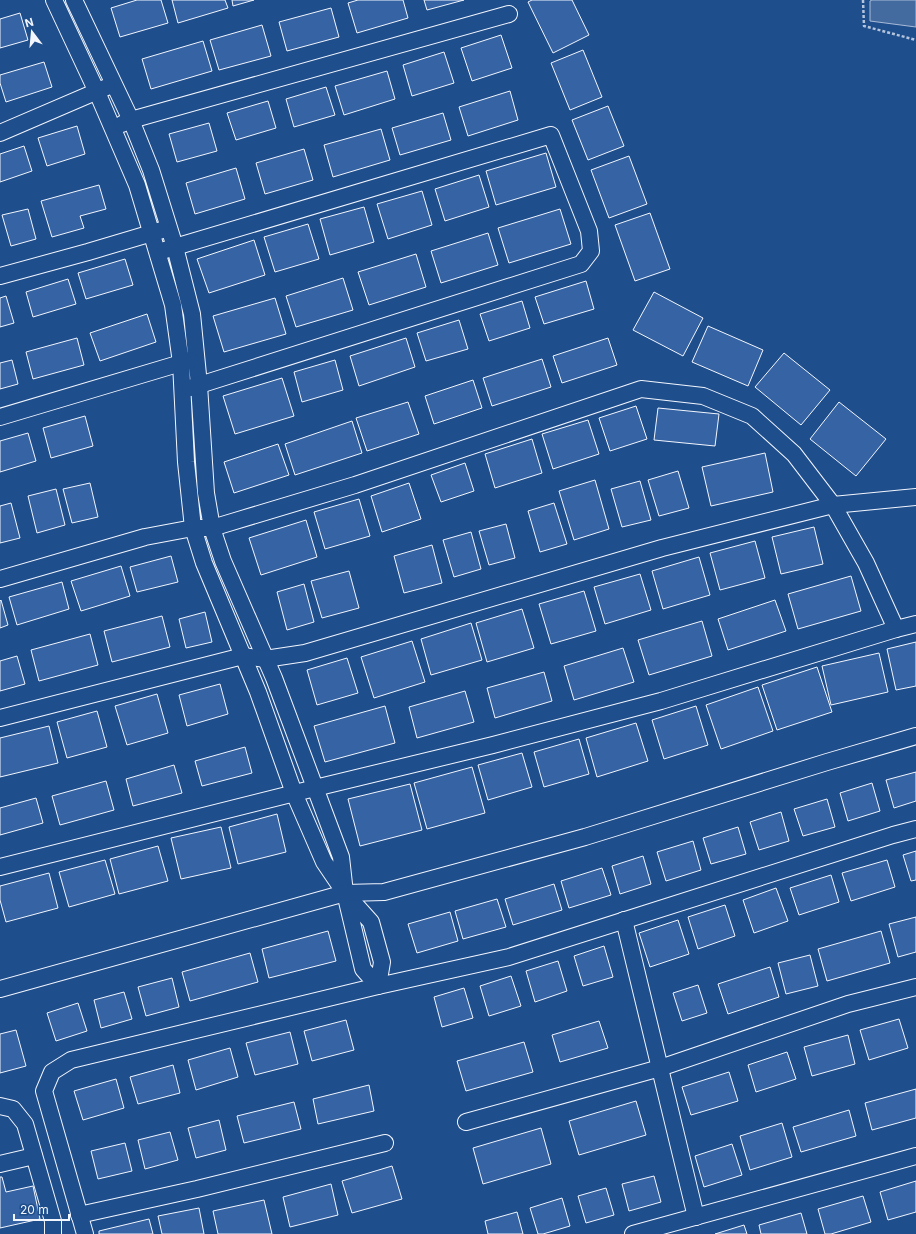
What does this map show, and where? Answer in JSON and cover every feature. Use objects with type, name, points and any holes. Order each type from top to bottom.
[{"type":"street","points":[[345,894],[324,862],[294,793],[258,692],[204,563],[194,528],[186,462],[181,364],[173,305],[137,185],[114,129],[56,4],[75,0],[131,120],[151,170],[175,247],[192,314],[199,385],[206,493],[212,528],[223,561],[266,658],[341,857],[345,894],[363,970],[378,986]]},
{"type":"street","points":[[114,129],[131,120],[509,14]]},
{"type":"street","points":[[0,133],[114,84]]},
{"type":"street","points":[[158,252],[551,134],[589,231],[591,251],[581,264],[182,391]]},
{"type":"street","points":[[0,276],[169,228]]},
{"type":"street","points":[[0,417],[181,364],[196,357]]},
{"type":"street","points":[[0,579],[145,537],[194,528],[212,528],[355,485],[641,389],[703,396],[752,416],[794,454],[833,505],[866,563],[896,629]]},
{"type":"street","points":[[0,718],[243,656],[266,658],[305,653],[662,548],[833,505],[916,497]]},
{"type":"street","points":[[0,867],[294,793],[493,745],[661,701],[916,624]]},
{"type":"street","points":[[0,989],[345,894],[384,892],[585,837],[819,764],[916,736]]},
{"type":"street","points":[[85,1234],[44,1091],[52,1072],[71,1060],[378,986],[509,957],[916,829]]},
{"type":"street","points":[[624,920],[696,1216]]},
{"type":"street","points":[[466,1122],[660,1068],[848,1004],[916,987]]},
{"type":"street","points":[[0,1106],[14,1109],[25,1124],[53,1222],[53,1234]]},
{"type":"street","points":[[79,1215],[197,1189],[384,1143]]},
{"type":"street","points":[[0,1164],[34,1156]]},
{"type":"street","points":[[633,1234],[916,1156]]},
{"type":"path","points":[[863,0],[864,26],[916,40]]},
{"type":"water","points":[[916,0],[916,27],[870,21],[870,1]]},
{"type":"building","points":[[137,0],[161,0],[168,23],[120,37],[111,8]]},
{"type":"building","points":[[172,0],[225,0],[228,8],[178,23]]},
{"type":"building","points":[[232,0],[254,0],[233,6]]},
{"type":"building","points":[[358,0],[403,0],[408,18],[357,33],[348,3]]},
{"type":"building","points":[[424,0],[464,0],[427,10]]},
{"type":"building","points":[[532,0],[572,0],[589,35],[553,53],[528,2]]},
{"type":"building","points":[[331,8],[339,37],[287,51],[279,22]]},
{"type":"building","points":[[20,13],[28,40],[0,48],[0,19]]},
{"type":"building","points":[[262,25],[271,56],[219,70],[210,40]]},
{"type":"building","points":[[501,35],[512,68],[472,81],[461,48]]},
{"type":"building","points":[[203,41],[212,71],[151,89],[142,59]]},
{"type":"building","points":[[583,50],[602,97],[570,110],[551,63]]},
{"type":"building","points":[[444,52],[454,83],[412,96],[403,65]]},
{"type":"building","points":[[44,62],[52,87],[6,102],[0,83],[0,75]]},
{"type":"building","points":[[387,71],[395,99],[344,115],[335,86]]},
{"type":"building","points":[[326,87],[335,115],[294,127],[286,99]]},
{"type":"building","points":[[510,91],[518,120],[468,136],[459,107]]},
{"type":"building","points":[[268,101],[276,128],[236,140],[227,113]]},
{"type":"building","points":[[608,106],[624,146],[588,160],[572,120]]},
{"type":"building","points":[[443,113],[451,140],[400,155],[392,128]]},
{"type":"building","points":[[209,123],[217,151],[177,162],[169,134]]},
{"type":"building","points":[[77,126],[85,154],[47,166],[38,138]]},
{"type":"building","points":[[381,129],[390,160],[333,177],[324,145]]},
{"type":"building","points":[[24,146],[32,171],[0,182],[0,154]]},
{"type":"building","points":[[304,149],[313,180],[265,194],[256,163]]},
{"type":"building","points":[[546,153],[556,187],[496,205],[486,171]]},
{"type":"building","points":[[629,156],[647,204],[609,218],[591,170]]},
{"type":"building","points":[[236,168],[245,199],[195,214],[186,183]]},
{"type":"building","points":[[479,175],[489,207],[445,221],[435,189]]},
{"type":"building","points":[[99,185],[106,209],[80,216],[84,228],[52,237],[41,201]]},
{"type":"building","points":[[422,191],[432,225],[388,239],[377,204]]},
{"type":"building","points":[[364,207],[374,242],[330,255],[320,219]]},
{"type":"building","points":[[28,209],[36,239],[11,246],[2,215]]},
{"type":"building","points":[[560,209],[571,244],[509,263],[498,228]]},
{"type":"building","points":[[650,213],[670,269],[635,281],[615,225]]},
{"type":"building","points":[[308,224],[319,259],[275,272],[264,237]]},
{"type":"building","points":[[488,233],[498,265],[441,283],[431,251]]},
{"type":"building","points":[[254,240],[265,275],[209,293],[197,259]]},
{"type":"building","points":[[416,254],[426,287],[369,305],[358,272]]},
{"type":"building","points":[[125,259],[133,285],[86,299],[78,273]]},
{"type":"building","points":[[343,278],[353,310],[296,327],[286,296]]},
{"type":"building","points":[[68,279],[76,304],[33,317],[26,292]]},
{"type":"building","points":[[586,281],[594,309],[544,324],[535,297]]},
{"type":"building","points":[[654,292],[703,318],[683,356],[633,330]]},
{"type":"building","points":[[6,296],[14,323],[0,327],[0,298]]},
{"type":"building","points":[[275,298],[286,334],[224,352],[213,316]]},
{"type":"building","points":[[522,301],[530,328],[489,341],[480,314]]},
{"type":"building","points":[[147,314],[156,342],[100,361],[90,333]]},
{"type":"building","points":[[459,320],[468,349],[426,361],[417,333]]},
{"type":"building","points":[[708,326],[763,350],[748,386],[692,362]]},
{"type":"building","points":[[77,338],[84,365],[33,379],[26,352]]},
{"type":"building","points":[[406,338],[415,367],[359,386],[350,356]]},
{"type":"building","points":[[608,338],[617,365],[562,383],[553,356]]},
{"type":"building","points":[[784,353],[830,390],[801,425],[755,387]]},
{"type":"building","points":[[542,359],[551,387],[492,406],[483,378]]},
{"type":"building","points":[[12,360],[18,384],[0,389],[0,363]]},
{"type":"building","points":[[335,360],[343,390],[302,402],[294,372]]},
{"type":"building","points":[[282,378],[294,416],[235,434],[223,396]]},
{"type":"building","points":[[473,380],[482,408],[434,424],[425,396]]},
{"type":"building","points":[[408,402],[419,434],[367,451],[356,418]]},
{"type":"building","points":[[839,402],[886,439],[856,476],[810,439]]},
{"type":"building","points":[[636,406],[647,439],[610,451],[599,418]]},
{"type":"building","points":[[658,408],[719,414],[715,446],[654,440]]},
{"type":"building","points":[[85,416],[93,446],[51,458],[43,428]]},
{"type":"building","points":[[588,420],[599,454],[553,469],[542,434]]},
{"type":"building","points":[[352,421],[362,453],[295,475],[285,444]]},
{"type":"building","points":[[28,433],[36,461],[0,472],[0,441]]},
{"type":"building","points":[[532,439],[542,473],[495,488],[485,454]]},
{"type":"building","points":[[278,444],[289,475],[234,493],[224,462]]},
{"type":"building","points":[[765,453],[773,492],[711,506],[702,467]]},
{"type":"building","points":[[465,463],[474,491],[441,502],[431,475]]},
{"type":"building","points":[[678,471],[689,508],[659,516],[648,480]]},
{"type":"building","points":[[595,480],[609,529],[574,540],[559,491]]},
{"type":"building","points":[[640,481],[651,520],[622,527],[611,489]]},
{"type":"building","points":[[90,483],[98,517],[72,523],[63,489]]},
{"type":"building","points":[[409,483],[421,519],[382,532],[371,496]]},
{"type":"building","points":[[56,489],[65,525],[37,533],[28,496]]},
{"type":"building","points":[[359,499],[370,536],[325,549],[314,512]]},
{"type":"building","points":[[11,503],[20,538],[0,543],[0,506]]},
{"type":"building","points":[[554,503],[567,544],[540,552],[528,511]]},
{"type":"building","points":[[306,520],[317,557],[261,575],[249,538]]},
{"type":"building","points":[[506,524],[515,558],[489,565],[479,531]]},
{"type":"building","points":[[814,527],[823,564],[781,574],[772,537]]},
{"type":"building","points":[[471,532],[481,569],[454,577],[443,540]]},
{"type":"building","points":[[755,541],[765,578],[720,590],[710,553]]},
{"type":"building","points":[[432,545],[442,583],[404,593],[394,556]]},
{"type":"building","points":[[171,556],[178,582],[137,592],[130,567]]},
{"type":"building","points":[[699,557],[710,595],[663,609],[652,571]]},
{"type":"building","points":[[121,566],[130,596],[81,611],[71,581]]},
{"type":"building","points":[[349,571],[359,608],[322,618],[311,581]]},
{"type":"building","points":[[640,574],[651,610],[605,624],[594,587]]},
{"type":"building","points":[[851,576],[861,611],[798,629],[788,594]]},
{"type":"building","points":[[62,582],[69,609],[17,625],[9,597]]},
{"type":"building","points":[[304,584],[314,622],[287,630],[277,592]]},
{"type":"building","points":[[584,591],[596,631],[551,644],[539,604]]},
{"type":"building","points":[[1,600],[8,625],[0,628],[0,601]]},
{"type":"building","points":[[775,600],[786,631],[728,650],[718,619]]},
{"type":"building","points":[[522,609],[534,648],[487,662],[476,623]]},
{"type":"building","points":[[205,612],[212,642],[186,648],[179,619]]},
{"type":"building","points":[[162,616],[170,647],[112,662],[104,631]]},
{"type":"building","points":[[702,621],[712,656],[649,675],[638,640]]},
{"type":"building","points":[[471,623],[482,660],[431,675],[421,639]]},
{"type":"building","points":[[90,634],[98,665],[39,681],[31,650]]},
{"type":"building","points":[[412,641],[425,682],[374,698],[361,657]]},
{"type":"building","points":[[916,642],[916,686],[896,690],[887,649]]},
{"type":"building","points":[[623,648],[634,682],[574,700],[564,666]]},
{"type":"building","points":[[879,653],[888,692],[831,705],[822,666]]},
{"type":"building","points":[[17,656],[25,684],[0,691],[0,661]]},
{"type":"building","points":[[347,658],[358,693],[317,705],[307,670]]},
{"type":"building","points":[[817,667],[832,712],[777,730],[762,685]]},
{"type":"building","points":[[544,672],[552,701],[495,718],[487,688]]},
{"type":"building","points":[[220,684],[228,714],[187,726],[179,695]]},
{"type":"building","points":[[758,687],[773,731],[721,749],[706,705]]},
{"type":"building","points":[[465,691],[474,722],[417,738],[409,707]]},
{"type":"building","points":[[157,694],[168,733],[127,745],[115,706]]},
{"type":"building","points":[[385,706],[395,743],[325,762],[314,726]]},
{"type":"building","points":[[696,706],[708,745],[664,759],[652,720]]},
{"type":"building","points":[[97,711],[107,747],[67,758],[57,722]]},
{"type":"building","points":[[636,723],[648,761],[597,777],[586,738]]},
{"type":"building","points":[[49,726],[58,763],[0,777],[0,738]]},
{"type":"building","points":[[579,739],[589,774],[544,787],[534,752]]},
{"type":"building","points":[[245,747],[252,773],[202,786],[195,761]]},
{"type":"building","points":[[522,753],[532,787],[488,800],[478,765]]},
{"type":"building","points":[[174,765],[182,793],[133,806],[126,779]]},
{"type":"building","points":[[472,767],[485,813],[427,829],[414,783]]},
{"type":"building","points":[[916,772],[916,801],[894,808],[886,780]]},
{"type":"building","points":[[106,781],[114,810],[60,825],[52,796]]},
{"type":"building","points":[[872,783],[880,811],[848,821],[840,793]]},
{"type":"building","points":[[410,784],[422,830],[360,846],[348,799]]},
{"type":"building","points":[[36,798],[43,823],[0,835],[0,808]]},
{"type":"building","points":[[827,799],[835,827],[803,836],[794,809]]},
{"type":"building","points":[[781,812],[789,841],[759,850],[750,822]]},
{"type":"building","points":[[277,814],[286,852],[238,864],[229,827]]},
{"type":"building","points":[[221,827],[231,868],[181,879],[171,838]]},
{"type":"building","points":[[738,827],[746,854],[711,864],[703,838]]},
{"type":"building","points":[[693,841],[701,870],[666,881],[657,852]]},
{"type":"building","points":[[158,846],[168,881],[119,894],[110,859]]},
{"type":"building","points":[[916,851],[916,880],[911,881],[903,855]]},
{"type":"building","points":[[643,856],[651,884],[620,894],[612,866]]},
{"type":"building","points":[[105,860],[115,894],[69,907],[59,872]]},
{"type":"building","points":[[887,860],[895,887],[851,901],[842,873]]},
{"type":"building","points":[[602,868],[611,895],[569,908],[561,881]]},
{"type":"building","points":[[49,873],[58,908],[6,922],[0,900],[0,886]]},
{"type":"building","points":[[831,875],[839,902],[799,915],[790,888]]},
{"type":"building","points":[[554,884],[562,910],[513,925],[505,899]]},
{"type":"building","points":[[776,888],[788,921],[754,933],[743,900]]},
{"type":"building","points":[[497,899],[506,927],[463,939],[455,911]]},
{"type":"building","points":[[725,905],[735,936],[698,949],[688,917]]},
{"type":"building","points":[[450,912],[458,941],[417,953],[408,924]]},
{"type":"building","points":[[916,917],[916,952],[898,957],[889,924]]},
{"type":"building","points":[[678,920],[689,954],[650,967],[639,933]]},
{"type":"building","points":[[328,931],[336,961],[269,978],[262,949]]},
{"type":"building","points":[[881,931],[890,963],[827,981],[818,949]]},
{"type":"building","points":[[604,946],[613,977],[583,986],[574,956]]},
{"type":"building","points":[[250,953],[258,982],[190,1001],[182,972]]},
{"type":"building","points":[[810,955],[818,986],[786,994],[778,963]]},
{"type":"building","points":[[558,961],[567,991],[535,1002],[526,971]]},
{"type":"building","points":[[770,967],[779,997],[728,1014],[718,984]]},
{"type":"building","points":[[511,976],[521,1006],[489,1016],[480,986]]},
{"type":"building","points":[[172,978],[179,1007],[146,1016],[138,987]]},
{"type":"building","points":[[698,985],[707,1013],[682,1021],[673,993]]},
{"type":"building","points":[[464,988],[473,1018],[442,1027],[434,997]]},
{"type":"building","points":[[124,992],[132,1019],[101,1028],[94,1000]]},
{"type":"building","points":[[78,1003],[87,1031],[56,1041],[47,1013]]},
{"type":"building","points":[[899,1019],[908,1048],[869,1060],[860,1030]]},
{"type":"building","points":[[346,1020],[354,1050],[312,1061],[304,1031]]},
{"type":"building","points":[[599,1021],[608,1048],[560,1062],[552,1035]]},
{"type":"building","points":[[16,1030],[26,1066],[0,1073],[0,1034]]},
{"type":"building","points":[[290,1032],[298,1064],[255,1075],[246,1043]]},
{"type":"building","points":[[848,1035],[855,1064],[812,1076],[804,1047]]},
{"type":"building","points":[[524,1042],[533,1072],[466,1091],[457,1061]]},
{"type":"building","points":[[230,1048],[238,1077],[196,1090],[188,1060]]},
{"type":"building","points":[[787,1052],[796,1079],[756,1092],[748,1065]]},
{"type":"building","points":[[173,1065],[180,1093],[138,1104],[130,1077]]},
{"type":"building","points":[[729,1072],[738,1101],[691,1115],[682,1087]]},
{"type":"building","points":[[116,1079],[124,1108],[83,1120],[74,1091]]},
{"type":"building","points":[[369,1085],[374,1111],[318,1124],[313,1099]]},
{"type":"building","points":[[916,1089],[916,1118],[872,1130],[865,1103]]},
{"type":"building","points":[[636,1101],[646,1135],[579,1155],[569,1121]]},
{"type":"building","points":[[294,1102],[301,1129],[244,1143],[237,1116]]},
{"type":"building","points":[[849,1110],[856,1136],[801,1152],[793,1127]]},
{"type":"building","points":[[219,1120],[226,1150],[196,1158],[188,1128]]},
{"type":"building","points":[[782,1123],[792,1157],[750,1170],[740,1136]]},
{"type":"building","points":[[541,1128],[551,1164],[483,1184],[473,1148]]},
{"type":"building","points":[[170,1132],[178,1160],[145,1169],[138,1140]]},
{"type":"building","points":[[125,1143],[132,1171],[98,1179],[91,1151]]},
{"type":"building","points":[[732,1144],[742,1175],[704,1187],[695,1156]]},
{"type":"building","points":[[392,1166],[402,1199],[352,1213],[342,1181]]},
{"type":"building","points":[[654,1176],[661,1202],[629,1211],[622,1184]]},
{"type":"building","points":[[0,1177],[2,1177],[6,1192],[33,1186],[40,1219],[0,1228]]},
{"type":"building","points":[[916,1181],[916,1212],[888,1220],[880,1192]]},
{"type":"building","points":[[331,1184],[338,1215],[290,1227],[283,1197]]},
{"type":"building","points":[[606,1188],[614,1215],[586,1223],[578,1196]]},
{"type":"building","points":[[863,1196],[871,1222],[831,1234],[825,1234],[818,1209]]},
{"type":"building","points":[[562,1198],[570,1226],[543,1234],[538,1234],[530,1208]]},
{"type":"building","points":[[264,1200],[272,1234],[218,1234],[213,1211]]},
{"type":"building","points":[[199,1208],[204,1234],[162,1234],[158,1216]]},
{"type":"building","points":[[517,1212],[523,1234],[488,1234],[485,1221]]},
{"type":"building","points":[[801,1213],[807,1234],[761,1234],[759,1225]]},
{"type":"building","points":[[149,1219],[153,1234],[99,1234],[99,1231]]},
{"type":"building","points":[[744,1225],[747,1234],[715,1234]]}]
